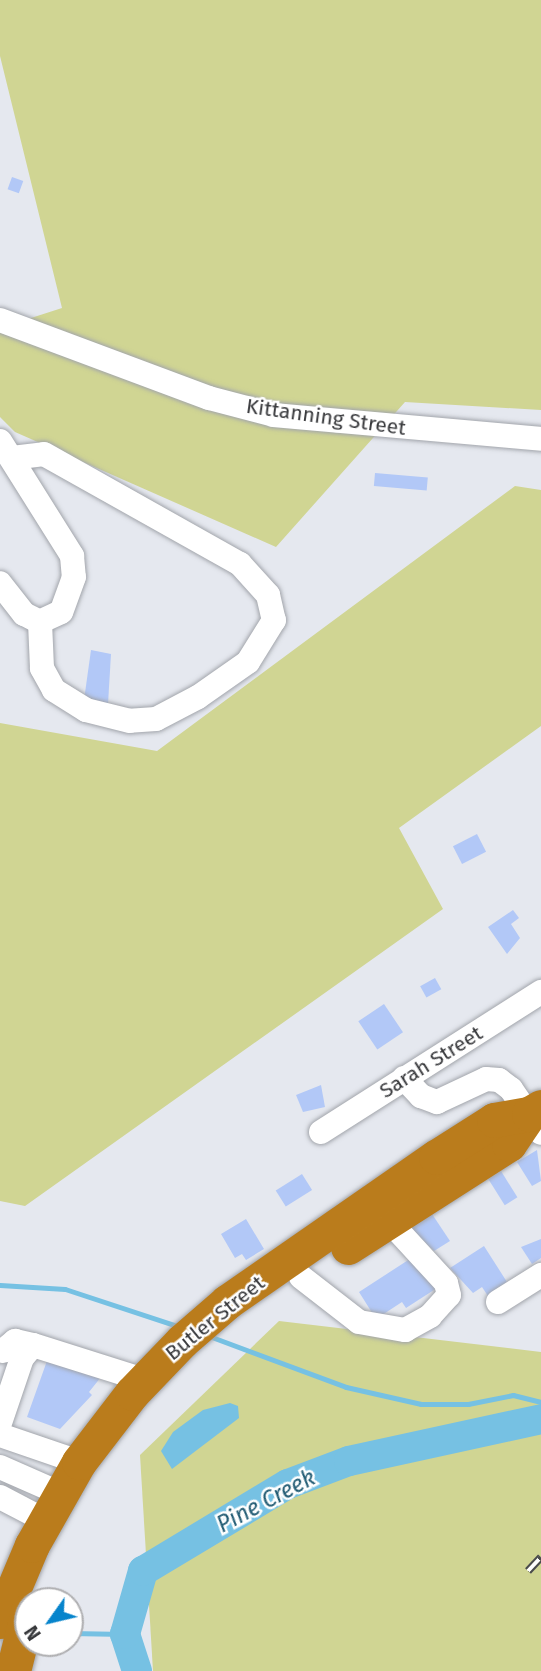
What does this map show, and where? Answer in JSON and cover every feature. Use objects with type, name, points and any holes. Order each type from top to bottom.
[{"type":"highway","name":"Butler Street","points":[[240,1306],[301,1277],[509,1144],[537,1118]]},
{"type":"highway","name":"Butler Street","points":[[24,1587],[46,1499],[65,1458],[163,1370],[240,1306],[494,1121],[537,1118]]},
{"type":"highway","name":"Butler Street","points":[[31,1587],[76,1504],[127,1432],[163,1370]]},
{"type":"street","name":"Kittanning Street","points":[[0,320],[209,398],[274,415],[541,439]]},
{"type":"street","points":[[6,449],[72,556],[74,577],[70,594],[61,612],[40,622]]},
{"type":"street","points":[[6,449],[44,454],[240,564],[268,595],[275,620],[248,662],[198,697],[156,719],[130,721],[86,710],[54,690],[42,668],[40,622]]},
{"type":"street","points":[[0,583],[24,614],[40,622]]},
{"type":"street","name":"Sarah Street","points":[[321,1132],[541,992]]},
{"type":"street","points":[[404,1078],[421,1096],[436,1102],[486,1079],[499,1080],[512,1089],[537,1118]]},
{"type":"street","points":[[301,1277],[334,1306],[369,1325],[405,1330],[430,1316],[449,1295],[446,1283],[389,1221]]},
{"type":"street","points":[[498,1301],[541,1275]]},
{"type":"street","points":[[1,1357],[15,1341],[163,1370]]},
{"type":"street","points":[[0,1423],[22,1358],[33,1345]]},
{"type":"street","points":[[0,1435],[65,1458]]},
{"type":"street","points":[[0,1467],[46,1499]]},
{"type":"street","points":[[0,1497],[46,1499]]},
{"type":"green space","points":[[0,0],[541,0],[541,410],[405,402],[276,547],[15,432],[0,417],[0,328],[62,308],[0,56]]},
{"type":"green space","points":[[515,486],[541,490],[541,726],[399,828],[443,909],[25,1206],[0,1201],[0,723],[157,751]]},
{"type":"green space","points":[[279,1321],[541,1352],[541,1671],[153,1671],[140,1455]]},
{"type":"water","points":[[230,1403],[238,1406],[239,1418],[172,1469],[161,1451],[173,1432],[203,1410]]},
{"type":"building","points":[[12,177],[23,181],[19,193],[8,189]]},
{"type":"building","points":[[375,473],[428,478],[427,491],[374,486]]},
{"type":"building","points":[[91,650],[111,654],[108,704],[84,700]]},
{"type":"building","points":[[477,834],[486,852],[462,864],[453,846]]},
{"type":"building","points":[[513,910],[519,918],[511,924],[520,938],[507,954],[488,927]]},
{"type":"building","points":[[435,978],[441,989],[426,998],[420,986]]},
{"type":"building","points":[[384,1004],[403,1032],[377,1050],[358,1021]]},
{"type":"building","points":[[321,1085],[325,1107],[303,1112],[296,1095]]},
{"type":"building","points":[[537,1150],[541,1181],[532,1186],[517,1162]]},
{"type":"building","points":[[501,1171],[517,1197],[505,1205],[488,1179]]},
{"type":"building","points":[[302,1174],[312,1190],[286,1207],[276,1190]]},
{"type":"building","points":[[430,1211],[450,1241],[434,1251],[408,1226]]},
{"type":"building","points":[[246,1219],[264,1249],[246,1260],[242,1254],[235,1258],[221,1234]]},
{"type":"building","points":[[541,1239],[541,1258],[532,1264],[521,1247]]},
{"type":"building","points":[[484,1246],[507,1282],[488,1296],[482,1287],[473,1293],[450,1268]]},
{"type":"building","points":[[416,1255],[437,1288],[406,1308],[402,1302],[376,1319],[359,1292]]},
{"type":"building","points":[[48,1358],[101,1377],[89,1392],[92,1395],[60,1429],[27,1417]]},
{"type":"waterway","points":[[0,1285],[65,1289],[180,1327]]},
{"type":"waterway","points":[[209,1336],[346,1387],[421,1404],[468,1404],[513,1395],[541,1402]]},
{"type":"waterway","name":"Pine Creek","points":[[137,1671],[125,1634],[143,1571],[288,1484],[349,1461],[541,1419]]},
{"type":"waterway","points":[[84,1633],[125,1634]]},
{"type":"railway","points":[[528,1571],[541,1557]]}]
